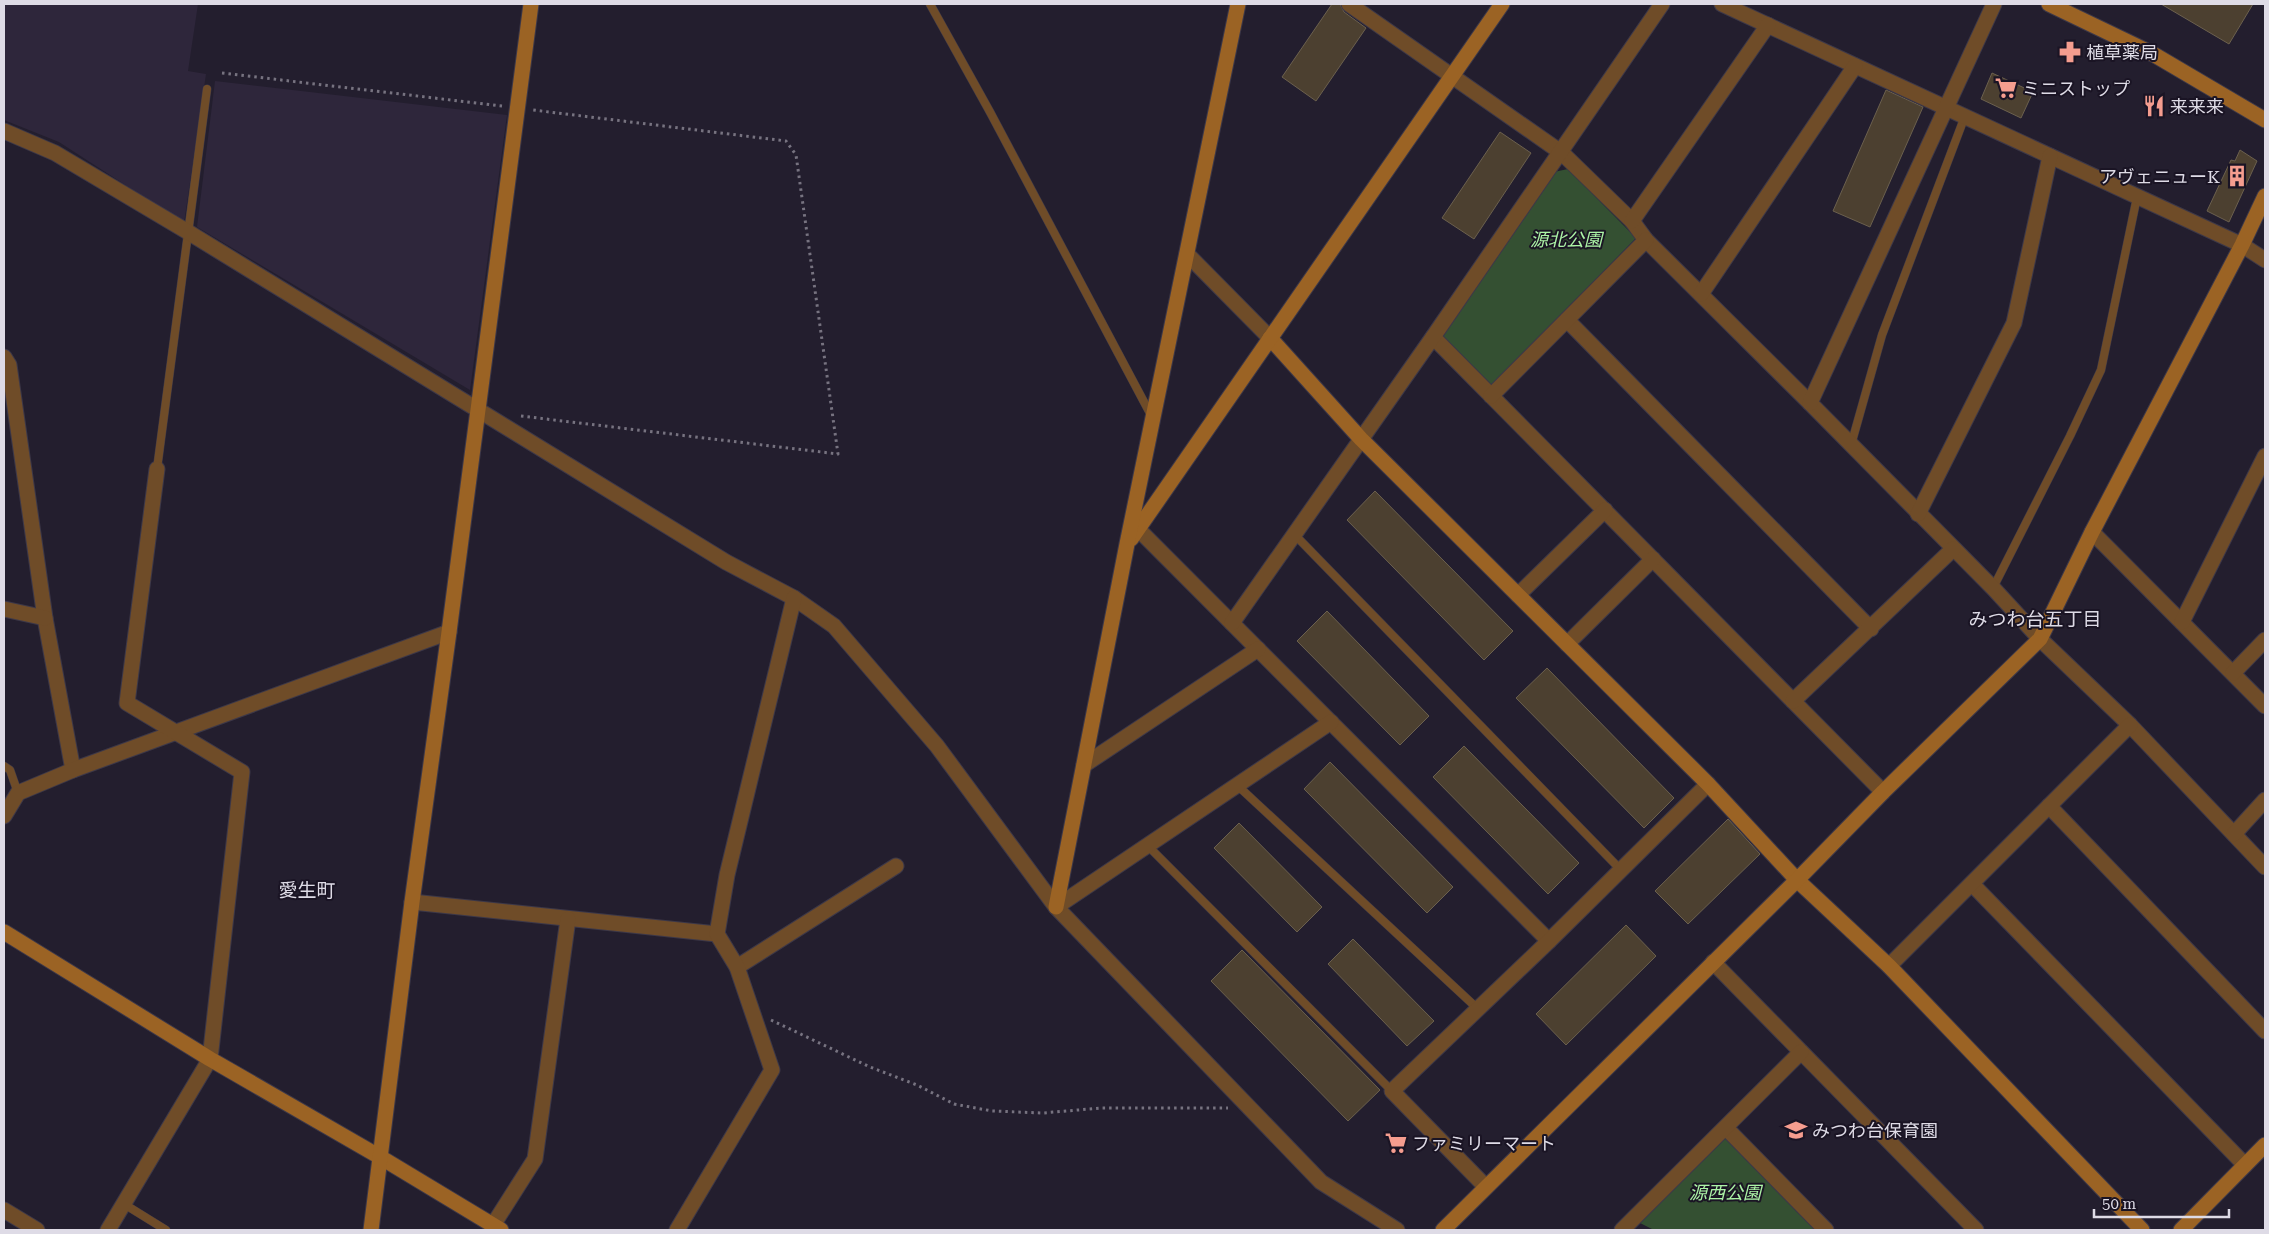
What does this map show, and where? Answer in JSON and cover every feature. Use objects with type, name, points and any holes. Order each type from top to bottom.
[{"type":"street","points":[[371,1230],[412,902],[531,4]]},
{"type":"street","points":[[1056,907],[1127,544],[1238,4]]},
{"type":"street","points":[[1348,4],[1562,153],[1632,221],[1646,240],[1810,402],[1992,588],[2040,640],[2130,725],[2265,867]]},
{"type":"street","points":[[1127,544],[1502,4]]},
{"type":"street","points":[[1232,623],[1562,153],[1662,4]]},
{"type":"street","points":[[1722,4],[2242,245],[2265,260]]},
{"type":"street","points":[[1810,402],[1994,4]]},
{"type":"street","points":[[2049,4],[2154,54],[2265,120]]},
{"type":"street","points":[[1632,221],[1768,25]]},
{"type":"street","points":[[1701,294],[1855,66]]},
{"type":"street","points":[[4,131],[55,153],[188,232],[726,562],[794,598],[834,626],[937,746],[1056,907],[1321,1182],[1397,1230]]},
{"type":"street","points":[[1918,514],[2014,323],[2050,156]]},
{"type":"street","points":[[1443,1230],[1797,880],[1883,792],[2040,640],[2092,532],[2242,245],[2265,196]]},
{"type":"street","points":[[1492,396],[1646,240]]},
{"type":"street","points":[[1187,254],[1270,338],[1361,439],[1708,784],[1797,880],[1889,966],[2142,1230]]},
{"type":"street","points":[[1567,320],[1871,629]]},
{"type":"street","points":[[1433,337],[1883,792]]},
{"type":"street","points":[[4,357],[9,365],[45,618],[73,770]]},
{"type":"street","points":[[2182,622],[2265,456]]},
{"type":"street","points":[[108,1230],[210,1059],[242,772],[127,703],[158,470]]},
{"type":"street","points":[[1518,595],[1605,510]]},
{"type":"street","points":[[1138,529],[1549,941]]},
{"type":"street","points":[[2092,532],[2265,706]]},
{"type":"street","points":[[1793,701],[1871,629],[1952,549]]},
{"type":"street","points":[[1567,644],[1653,559]]},
{"type":"street","points":[[677,1230],[772,1070],[737,968],[717,934],[728,875],[794,598]]},
{"type":"street","points":[[4,609],[45,618]]},
{"type":"street","points":[[4,816],[18,793],[73,770],[449,632]]},
{"type":"street","points":[[2233,673],[2265,640]]},
{"type":"street","points":[[1084,765],[1258,649]]},
{"type":"street","points":[[1056,907],[1331,722]]},
{"type":"street","points":[[1889,966],[2130,725]]},
{"type":"street","points":[[1486,1187],[1392,1090],[1549,941],[1708,784]]},
{"type":"street","points":[[2234,834],[2265,800]]},
{"type":"street","points":[[2049,806],[2265,1031]]},
{"type":"street","points":[[737,968],[896,866]]},
{"type":"street","points":[[1972,884],[2245,1165]]},
{"type":"street","points":[[412,902],[717,934]]},
{"type":"street","points":[[4,932],[210,1059],[380,1156],[497,1228],[535,1160],[568,919]]},
{"type":"street","points":[[1713,962],[1976,1230]]},
{"type":"street","points":[[1628,1229],[1801,1052]]},
{"type":"street","points":[[1726,1128],[1826,1230]]},
{"type":"street","points":[[2181,1230],[2265,1145]]},
{"type":"street","points":[[4,1210],[37,1230]]},
{"type":"lane","points":[[930,4],[990,112],[1153,418]]},
{"type":"lane","points":[[158,470],[206,89]]},
{"type":"lane","points":[[1850,445],[1882,336],[1965,116]]},
{"type":"lane","points":[[1992,588],[2070,436],[2101,370],[2137,197]]},
{"type":"lane","points":[[1294,534],[1621,870]]},
{"type":"lane","points":[[4,766],[10,770],[18,793]]},
{"type":"lane","points":[[1238,786],[1478,1009]]},
{"type":"lane","points":[[1147,845],[1392,1090]]},
{"type":"lane","points":[[124,1204],[166,1230]]},
{"type":"path","points":[[222,73],[786,141],[796,155],[838,454],[516,416]]},
{"type":"path","points":[[753,1012],[870,1067],[917,1085],[954,1104],[982,1110],[1043,1113],[1101,1108],[1251,1108]]},
{"type":"shaded area","points":[[4,4],[198,4],[188,71],[206,74],[184,223],[59,142],[4,120]]},
{"type":"shaded area","points":[[215,81],[507,115],[470,390],[197,227]]},
{"type":"green space","name":"源北公園","points":[[1568,169],[1636,238],[1491,387],[1443,336],[1443,329],[1554,172]]},
{"type":"green space","name":"源西公園","points":[[1725,1138],[1817,1230],[1654,1230],[1640,1223]]},
{"type":"building","points":[[1332,4],[1340,4],[1344,12],[1366,28],[1316,101],[1282,77]]},
{"type":"building","points":[[2161,4],[2253,4],[2229,44]]},
{"type":"building","points":[[1992,73],[2033,92],[2021,118],[1981,99]]},
{"type":"building","points":[[1886,90],[1923,107],[1870,227],[1833,211]]},
{"type":"building","points":[[1500,132],[1531,153],[1474,239],[1442,218]]},
{"type":"building","name":"アヴェニューK","points":[[2240,150],[2257,161],[2229,222],[2207,211],[2231,160],[2235,161]]},
{"type":"building","points":[[1375,491],[1513,631],[1484,660],[1347,520]]},
{"type":"building","points":[[1327,611],[1429,716],[1400,745],[1297,641]]},
{"type":"building","points":[[1547,668],[1674,798],[1644,828],[1516,698]]},
{"type":"building","points":[[1464,746],[1579,863],[1548,894],[1433,777]]},
{"type":"building","points":[[1330,762],[1453,887],[1427,913],[1304,789]]},
{"type":"building","points":[[1728,819],[1760,854],[1688,924],[1655,891]]},
{"type":"building","points":[[1239,823],[1322,907],[1297,932],[1214,848]]},
{"type":"building","points":[[1626,925],[1656,956],[1566,1045],[1536,1014]]},
{"type":"building","points":[[1353,939],[1434,1021],[1407,1046],[1328,964]]},
{"type":"building","points":[[1242,950],[1380,1090],[1348,1121],[1211,981]]},
{"type":"place","name":"植草薬局","points":[[2070,52]]},
{"type":"place","name":"ミニストップ","points":[[2006,88]]},
{"type":"place","name":"来来来","points":[[2154,106]]},
{"type":"place","name":"アヴェニューK","points":[[2237,176]]},
{"type":"place","name":"みつわ台保育園","points":[[1796,1130]]},
{"type":"place","name":"ファミリーマート","points":[[1396,1143]]},
{"type":"district","name":"みつわ台五丁目","points":[[2035,619]]},
{"type":"district","name":"愛生町","points":[[307,890]]}]
